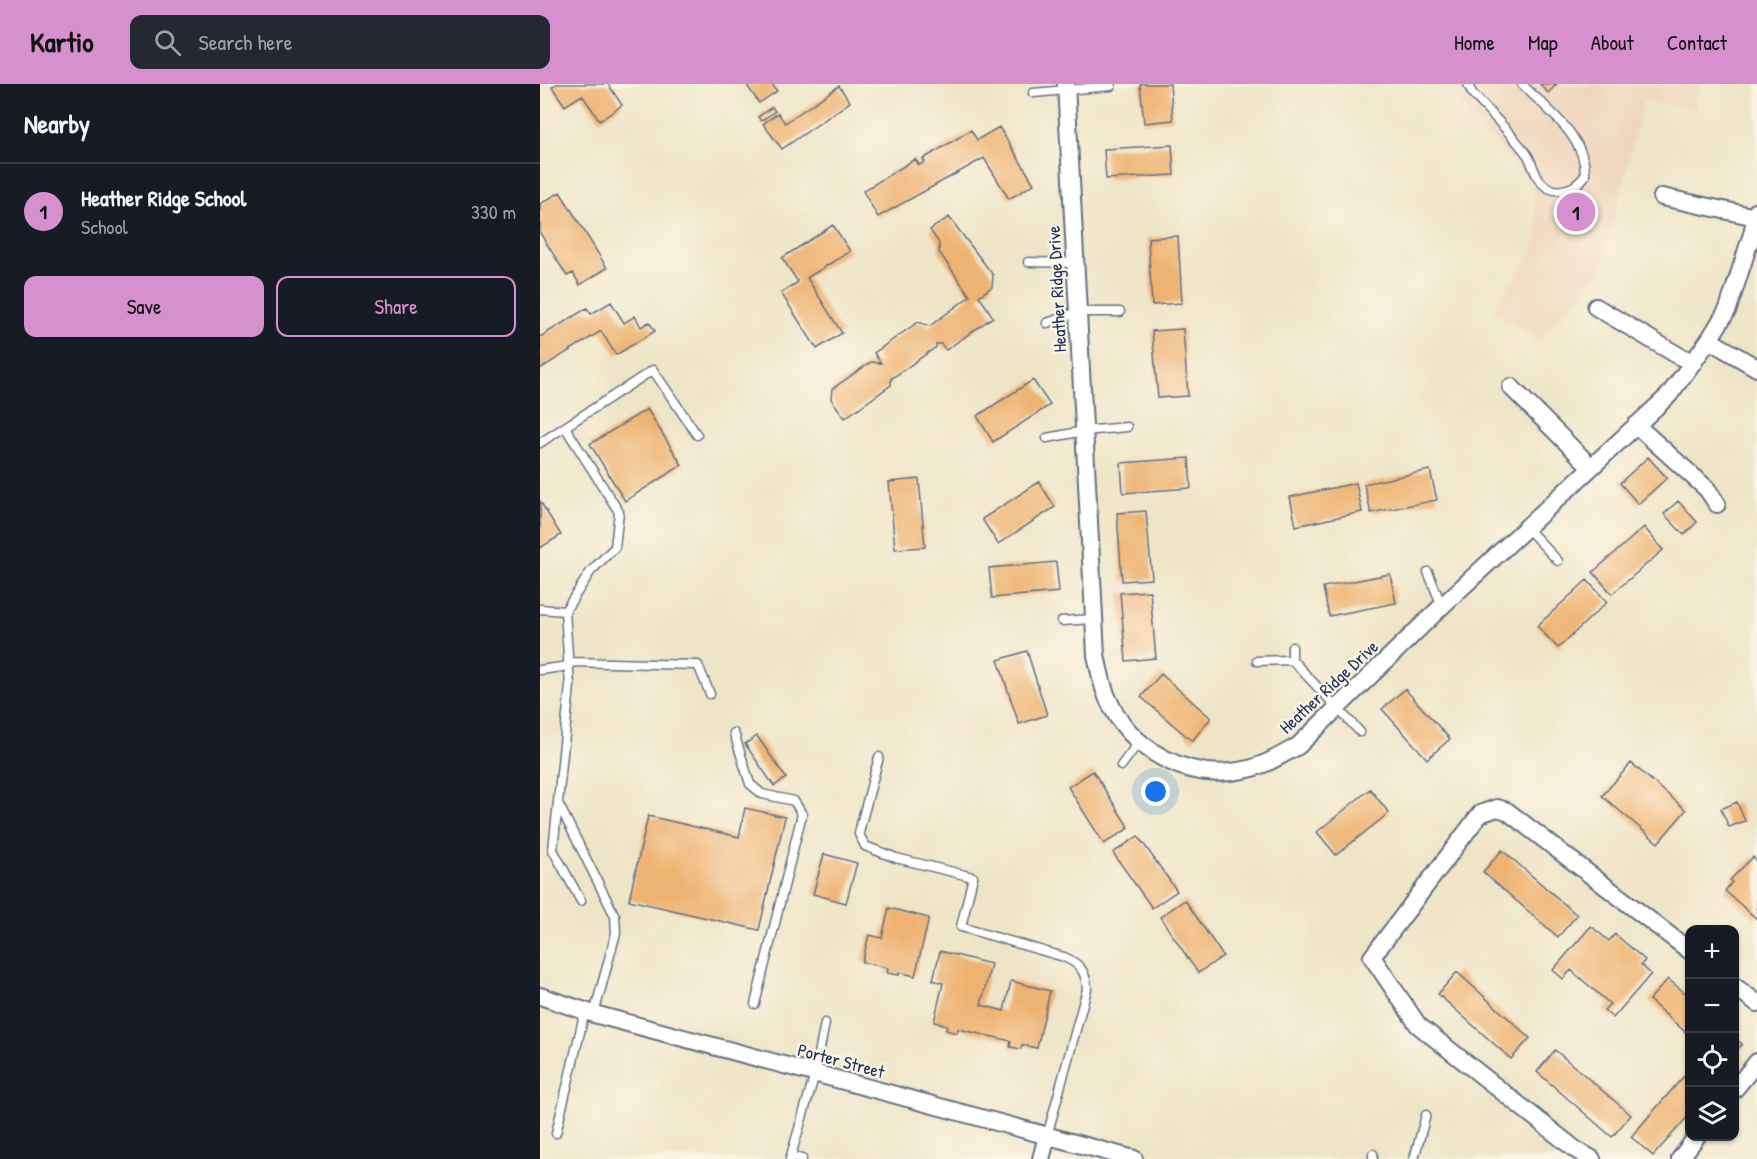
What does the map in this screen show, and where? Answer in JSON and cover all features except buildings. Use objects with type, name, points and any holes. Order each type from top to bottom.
[{"type":"street","name":"Heather Ridge Drive","points":[[1066,87],[1095,655],[1107,698],[1119,720],[1138,743],[1173,764],[1196,771],[1217,773],[1243,771],[1270,762],[1298,746],[1442,606],[1669,394],[1710,340],[1728,309],[1753,244],[1756,214]]},
{"type":"street","points":[[1662,197],[1756,214]]},
{"type":"street","points":[[1596,307],[1694,362]]},
{"type":"street","points":[[1710,340],[1757,368]]},
{"type":"street","points":[[1510,387],[1591,467]]},
{"type":"street","points":[[1636,425],[1707,489],[1717,504]]},
{"type":"street","points":[[1592,1159],[1576,1150],[1418,1025],[1372,957],[1480,814],[1497,808],[1507,811],[1685,948]]},
{"type":"street","points":[[1739,990],[1757,1003]]},
{"type":"street","name":"Porter Street","points":[[540,996],[589,1013],[1134,1159]]},
{"type":"street","points":[[1736,1087],[1757,1062]]},
{"type":"street","points":[[1041,1159],[1047,1136]]},
{"type":"street","points":[[1680,1159],[1694,1141]]},
{"type":"lane","points":[[1468,84],[1472,93],[1528,155],[1537,177],[1545,186],[1555,191],[1568,190],[1585,176],[1586,160],[1576,140],[1522,84]]},
{"type":"lane","points":[[1033,93],[1066,87],[1111,86]]},
{"type":"lane","points":[[1028,262],[1075,263]]},
{"type":"lane","points":[[1047,323],[1078,312],[1120,312]]},
{"type":"lane","points":[[540,443],[653,370],[697,435]]},
{"type":"lane","points":[[565,427],[617,505],[620,526],[615,547],[591,571],[565,611],[570,686],[553,849],[581,901]]},
{"type":"lane","points":[[1047,438],[1084,431],[1126,427]]},
{"type":"lane","points":[[1526,527],[1558,561]]},
{"type":"lane","points":[[1428,572],[1442,606]]},
{"type":"lane","points":[[540,609],[565,611]]},
{"type":"lane","points":[[1062,621],[1093,619]]},
{"type":"lane","points":[[1292,647],[1292,660],[1360,732]]},
{"type":"lane","points":[[1257,661],[1292,660]]},
{"type":"lane","points":[[540,670],[569,664],[698,665],[710,694]]},
{"type":"lane","points":[[734,733],[750,784],[762,794],[795,801],[802,814],[755,1004]]},
{"type":"lane","points":[[1121,766],[1138,743]]},
{"type":"lane","points":[[879,757],[859,834],[865,846],[896,858],[973,877],[961,927],[1064,957],[1076,962],[1086,976],[1087,989],[1047,1136]]},
{"type":"lane","points":[[556,1133],[589,1013],[609,965],[616,933],[615,916],[558,803]]},
{"type":"lane","points":[[802,1159],[790,1158],[815,1074],[825,1023]]},
{"type":"lane","points":[[1414,1159],[1426,1115]]},
{"type":"shaded area","points":[[1451,84],[1700,84],[1695,110],[1644,100],[1600,274],[1537,340],[1492,311],[1539,240],[1532,184],[1458,102]]},
{"type":"place","name":"Heather Ridge School","points":[[1576,212]]}]
